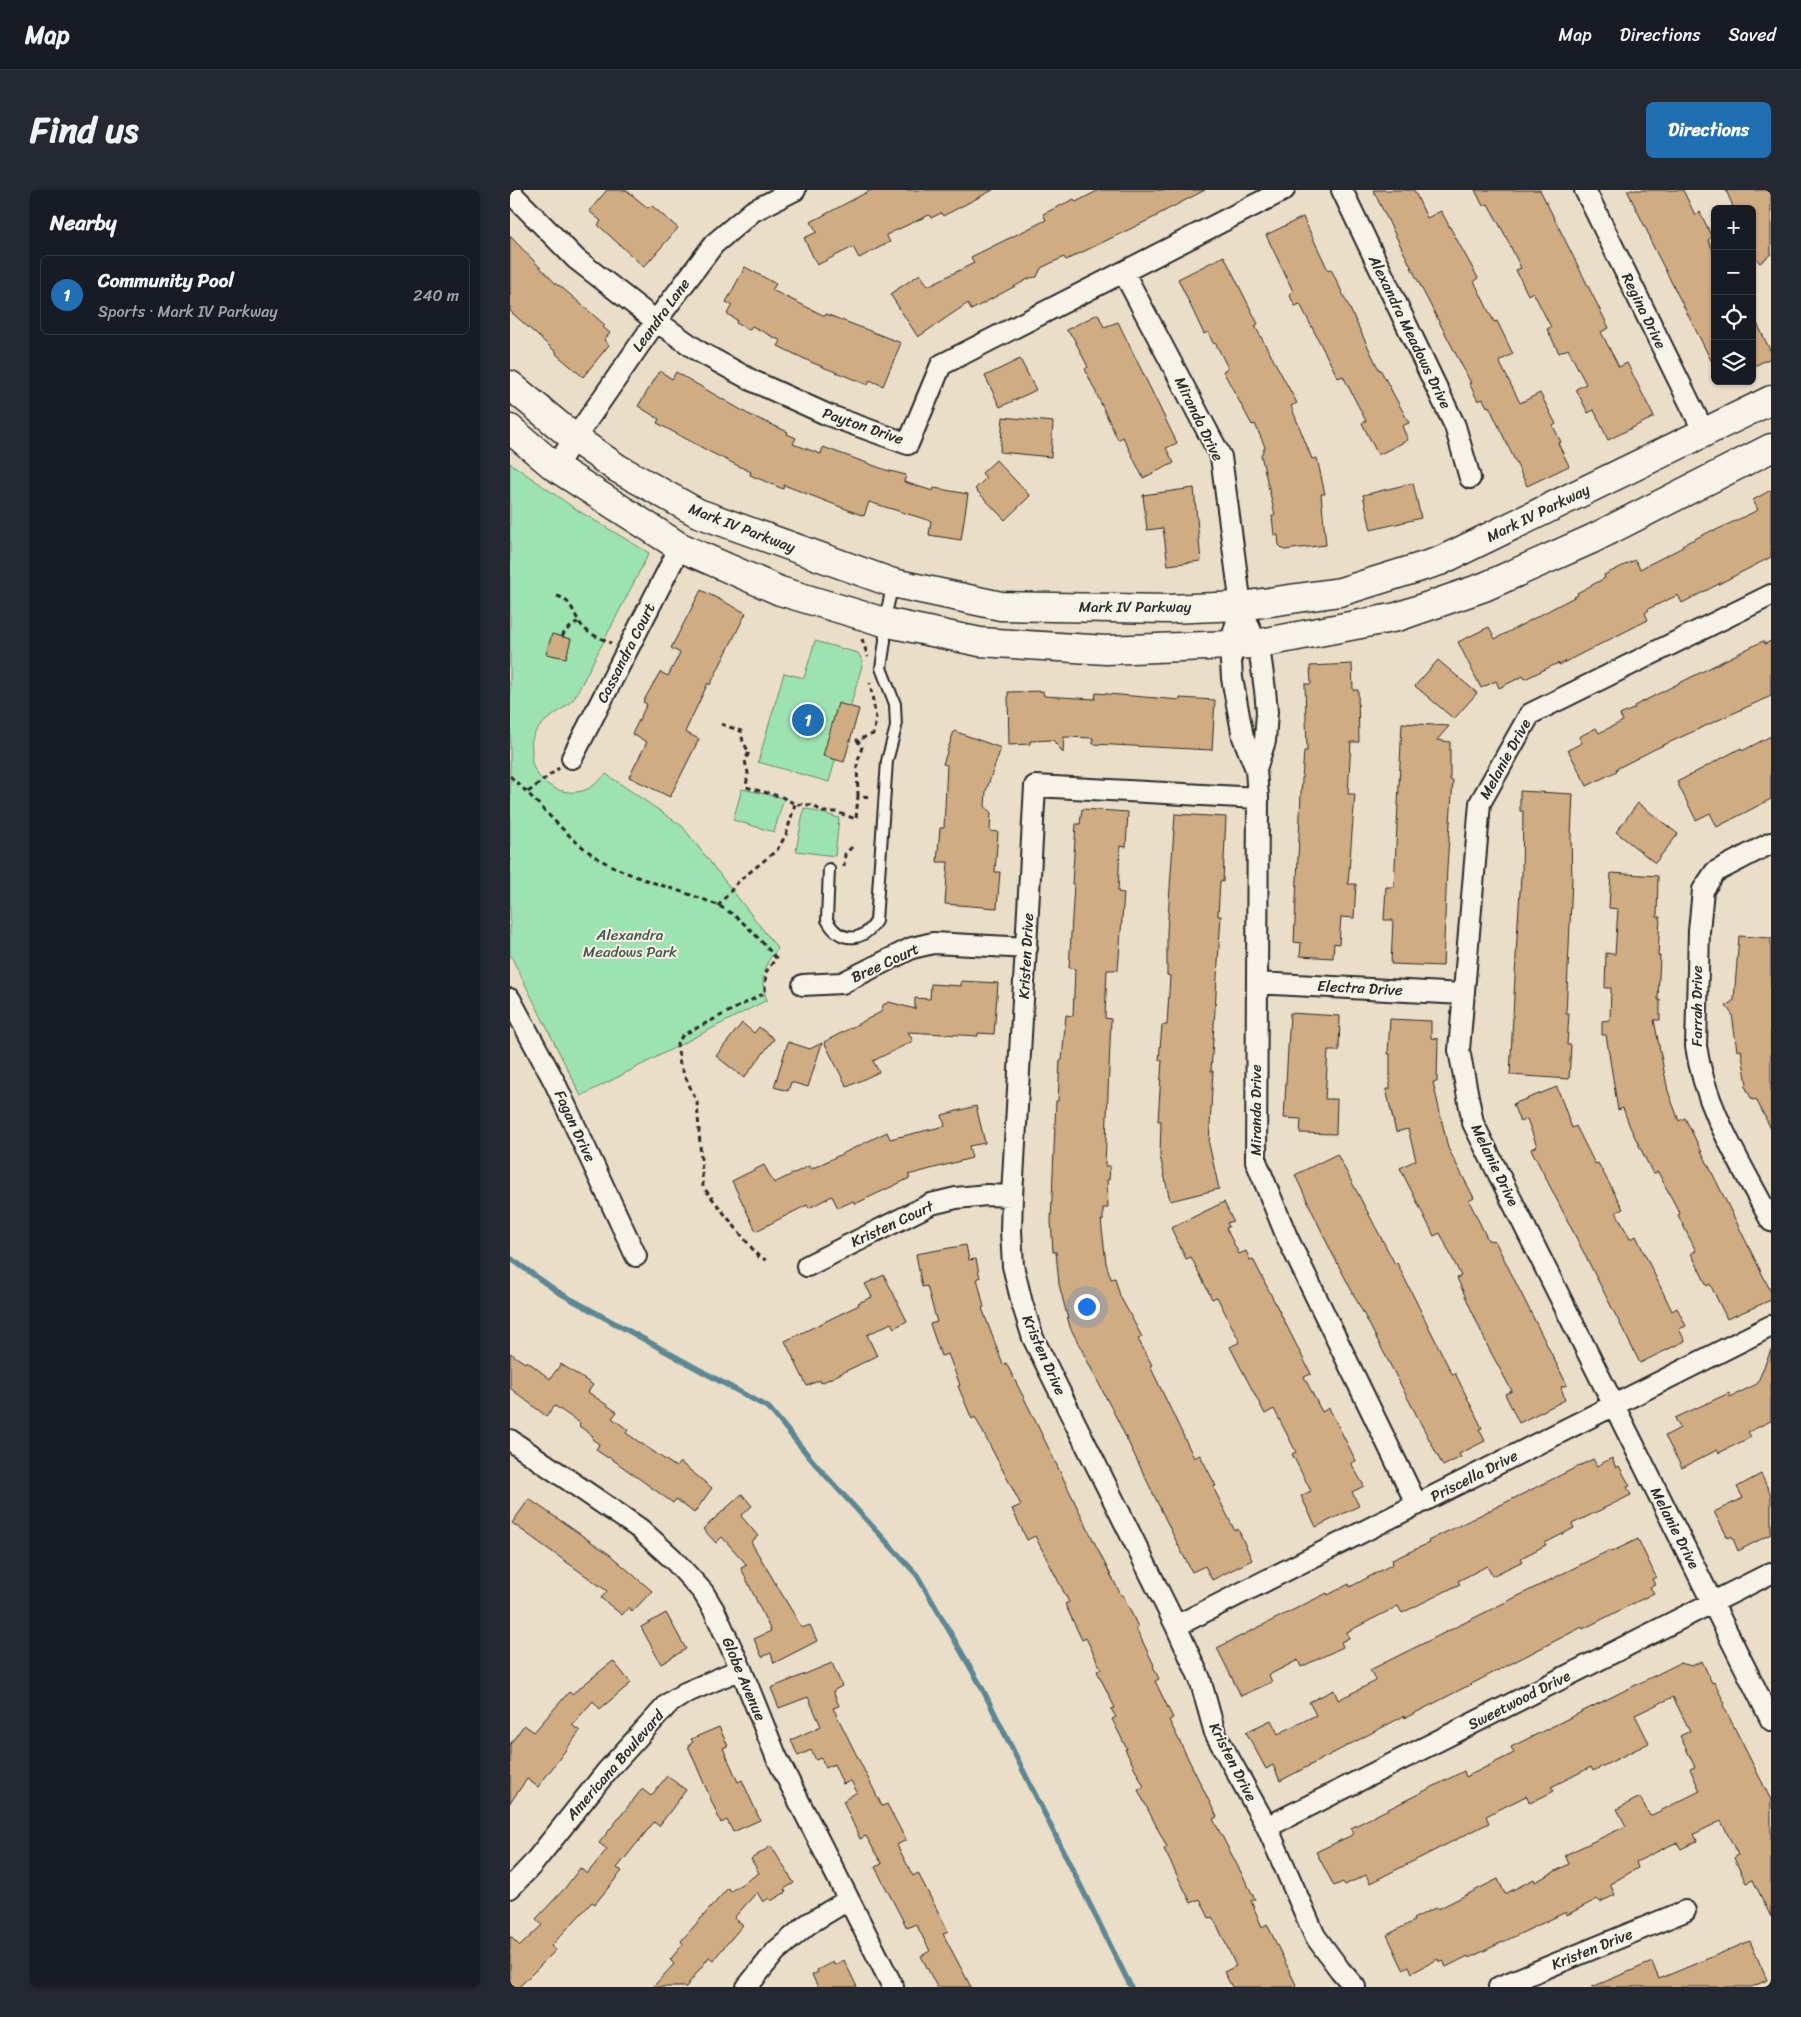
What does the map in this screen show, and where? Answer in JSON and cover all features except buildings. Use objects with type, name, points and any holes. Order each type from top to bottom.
[{"type":"main road","name":"Mark IV Parkway","points":[[510,385],[574,438],[617,468],[698,514],[893,583],[1001,606],[1168,609],[1241,606],[1340,592],[1440,562],[1771,400]]},
{"type":"main road","points":[[510,429],[555,467],[680,547],[780,591],[875,629],[980,642],[1106,650],[1243,645],[1398,617],[1484,587],[1592,539],[1771,448]]},
{"type":"street","name":"Leandra Lane","points":[[555,467],[656,322],[714,244],[753,211],[795,190]]},
{"type":"street","name":"Payton Drive","points":[[510,192],[576,259],[656,322],[700,352],[753,381],[828,415],[908,444],[941,365],[1284,190]]},
{"type":"street","name":"Alexandra Meadows Drive","points":[[1342,190],[1455,426],[1470,478]]},
{"type":"street","name":"Regina Drive","points":[[1585,190],[1704,432]]},
{"type":"street","name":"Miranda Drive","points":[[1124,273],[1221,457],[1241,606],[1243,645],[1232,678],[1243,737],[1256,769],[1258,798],[1256,1161],[1287,1237],[1416,1505]]},
{"type":"street","name":"Cassandra Court","points":[[572,758],[680,547]]},
{"type":"street","name":"Melanie Drive","points":[[1771,594],[1530,714],[1480,803],[1459,1050],[1473,1123],[1771,1720]]},
{"type":"street","name":"Miranda Drive","points":[[1243,645],[1260,654],[1267,712],[1265,741],[1256,769]]},
{"type":"street","name":"Kristen Drive","points":[[1258,798],[1035,786],[1012,1196],[1013,1266],[1033,1338],[1176,1626],[1200,1679],[1215,1733],[1267,1827],[1315,1936],[1355,1987]]},
{"type":"street","name":"Farrah Drive","points":[[1771,843],[1715,872],[1703,890],[1699,932],[1696,1046],[1698,1064],[1708,1096],[1771,1221]]},
{"type":"street","name":"Bree Court","points":[[803,985],[842,983],[912,948],[933,943],[1027,948]]},
{"type":"street","name":"Electra Drive","points":[[1257,983],[1464,994]]},
{"type":"street","name":"Fagan Drive","points":[[510,999],[554,1081],[636,1256]]},
{"type":"street","name":"Kristen Court","points":[[807,1266],[931,1204],[956,1198],[987,1195],[1012,1196]]},
{"type":"street","name":"Priscella Drive","points":[[1176,1626],[1771,1326]]},
{"type":"street","name":"Globe Avenue","points":[[512,1448],[640,1530],[673,1559],[703,1592],[715,1612],[741,1669],[776,1756],[893,1987]]},
{"type":"street","name":"Sweetwood Drive","points":[[1267,1827],[1771,1573]]},
{"type":"street","name":"Americana Boulevard","points":[[510,1888],[532,1865],[607,1771],[668,1704],[685,1693],[741,1669]]},
{"type":"street","points":[[748,1987],[776,1951],[808,1924],[848,1900]]},
{"type":"street","name":"Kristen Drive","points":[[1498,1987],[1685,1911]]},
{"type":"lane","points":[[828,869],[827,920],[830,926],[842,936],[850,938],[863,935],[876,921],[887,760],[896,727],[895,704],[881,668],[885,641],[875,629],[893,583]]},
{"type":"path","points":[[556,596],[564,598],[572,606],[578,622],[586,631],[611,644]]},
{"type":"path","points":[[562,636],[565,631],[578,622]]},
{"type":"path","points":[[869,665],[860,634],[875,629]]},
{"type":"path","points":[[721,724],[741,731],[743,742],[750,752],[745,761],[748,773],[746,787],[782,797],[796,804],[812,805],[822,812],[836,812],[856,819],[858,796],[857,764],[862,747],[857,740],[873,734],[876,719],[870,681]]},
{"type":"path","points":[[528,792],[572,758]]},
{"type":"path","points":[[510,776],[528,792],[564,831],[593,855],[648,882],[718,906],[743,922],[776,958],[766,972],[765,993],[683,1036],[677,1043],[680,1065],[697,1102],[703,1186],[759,1257],[766,1260]]},
{"type":"path","points":[[858,796],[885,798]]},
{"type":"path","points":[[718,906],[739,881],[777,850],[786,835],[796,804]]},
{"type":"path","points":[[844,868],[845,854],[852,846]]},
{"type":"green space","name":"Alexandra Meadows Park","points":[[510,463],[577,510],[649,553],[575,697],[564,708],[545,721],[535,733],[532,741],[532,763],[535,771],[546,783],[561,791],[569,792],[588,789],[606,774],[682,826],[778,949],[769,960],[764,972],[763,986],[767,1000],[581,1096],[510,954]]},
{"type":"green space","points":[[815,641],[858,653],[863,662],[829,782],[758,762],[784,673],[804,678]]},
{"type":"green space","points":[[742,789],[784,798],[774,832],[733,820]]},
{"type":"green space","points":[[804,808],[839,818],[835,856],[796,851]]},
{"type":"waterway","points":[[510,1258],[558,1292],[769,1408],[816,1465],[917,1575],[981,1686],[1131,1987]]},
{"type":"place","name":"Community Pool","points":[[808,720]]}]
